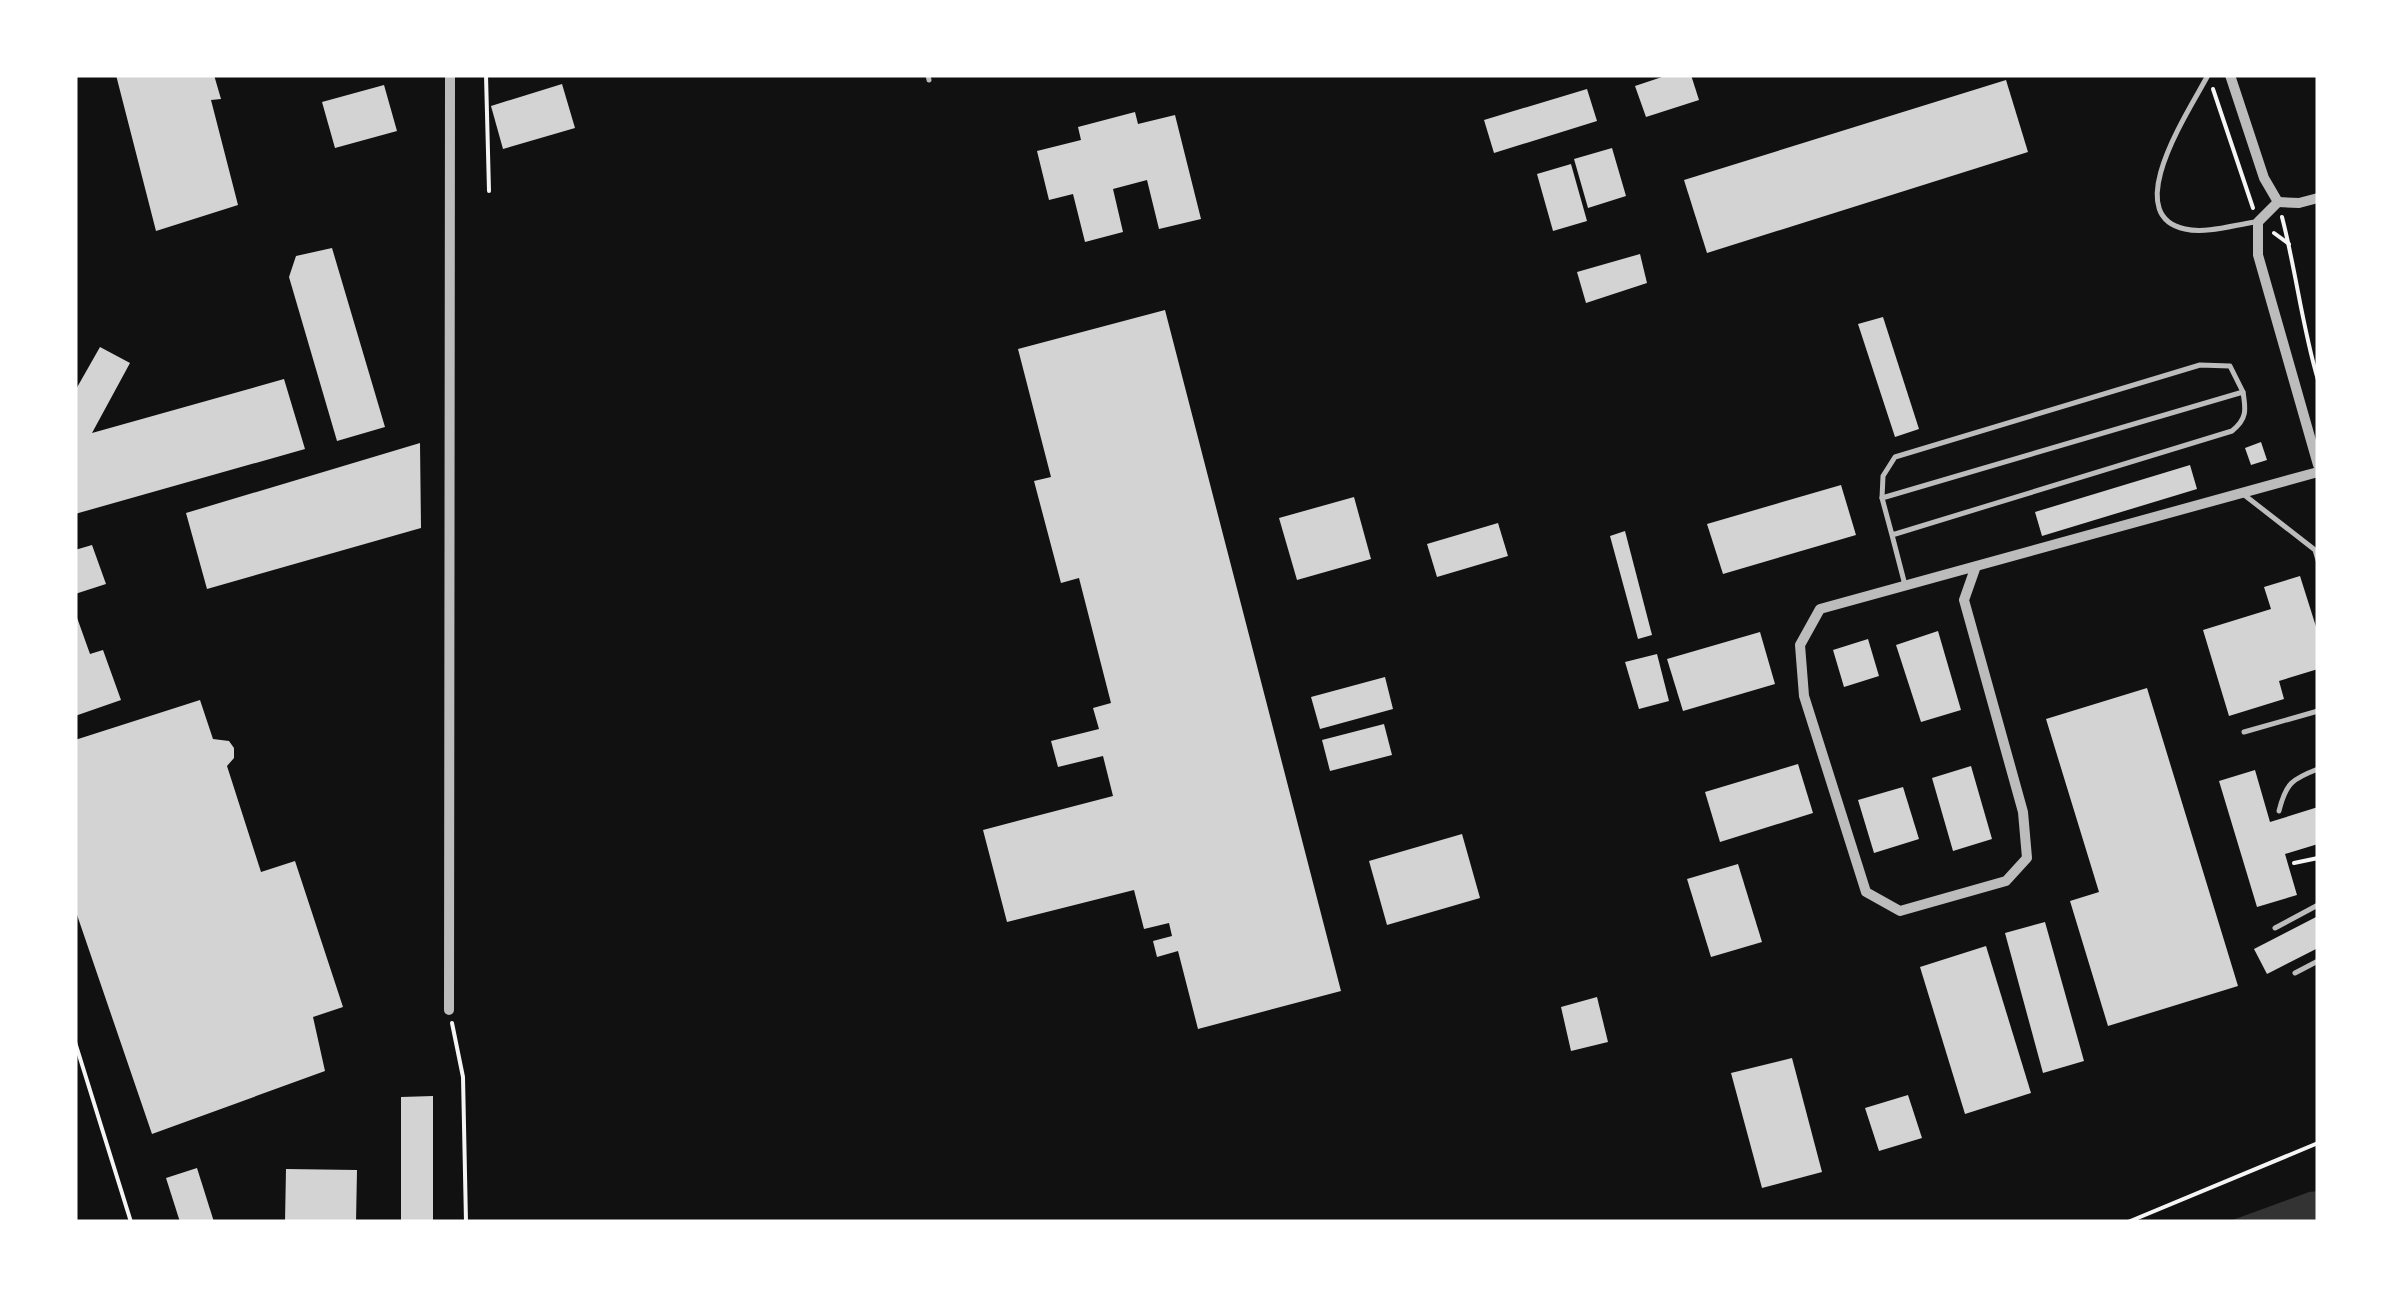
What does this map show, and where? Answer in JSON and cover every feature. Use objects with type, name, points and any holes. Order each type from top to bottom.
[{"type":"street","points":[[450,75],[450,1010]]},
{"type":"street","points":[[2230,75],[2264,178],[2278,202]]},
{"type":"street","points":[[2278,202],[2300,204],[2318,198]]},
{"type":"street","points":[[1976,566],[1964,600],[2023,812],[2028,858],[2006,881],[1900,911],[1866,892],[1804,696],[1800,645],[1820,609],[2318,468],[2258,254],[2258,222],[2278,202]]},
{"type":"lane","points":[[2208,75],[2170,146],[2155,191],[2157,208],[2166,221],[2182,229],[2258,222]]},
{"type":"lane","points":[[1892,535],[2232,430],[2242,422],[2246,409],[2242,392],[2230,366],[2200,365],[1895,457],[1883,476],[1882,498],[1905,585]]},
{"type":"lane","points":[[1882,498],[2242,392]]},
{"type":"lane","points":[[2240,492],[2314,550],[2318,560]]},
{"type":"lane","points":[[2244,732],[2318,711]]},
{"type":"lane","points":[[2278,811],[2294,778],[2318,769]]},
{"type":"lane","points":[[2274,928],[2318,905]]},
{"type":"lane","points":[[2294,973],[2318,961]]},
{"type":"path","points":[[486,75],[488,191]]},
{"type":"path","points":[[2208,75],[2245,184]]},
{"type":"path","points":[[2278,202],[2296,274],[2304,333],[2318,380]]},
{"type":"path","points":[[2294,863],[2318,858]]},
{"type":"path","points":[[450,1010],[463,1077],[466,1222]]},
{"type":"path","points":[[75,1042],[131,1222]]},
{"type":"path","points":[[2128,1222],[2318,1143]]},
{"type":"shaded area","points":[[2318,1191],[2318,1222],[2227,1222],[2309,1192]]},
{"type":"building","points":[[116,75],[214,75],[221,99],[211,100],[238,205],[156,231]]},
{"type":"building","points":[[1668,75],[1691,75],[1699,100],[1646,117],[1635,86]]},
{"type":"building","points":[[2006,80],[2028,152],[1707,253],[1684,180]]},
{"type":"building","points":[[562,84],[575,128],[503,149],[491,106]]},
{"type":"building","points":[[384,85],[397,131],[335,148],[322,102]]},
{"type":"building","points":[[1587,89],[1597,121],[1494,153],[1484,120]]},
{"type":"building","points":[[1135,112],[1138,124],[1175,115],[1201,219],[1159,229],[1147,180],[1113,189],[1123,232],[1085,242],[1073,194],[1049,200],[1037,151],[1081,140],[1078,127]]},
{"type":"building","points":[[1612,148],[1626,196],[1588,208],[1574,159]]},
{"type":"building","points":[[1571,164],[1587,221],[1553,231],[1537,174]]},
{"type":"building","points":[[332,248],[385,427],[337,441],[289,277],[296,256]]},
{"type":"building","points":[[1640,254],[1647,283],[1586,303],[1577,272]]},
{"type":"building","points":[[1165,310],[1341,991],[1198,1029],[1178,951],[1157,957],[1153,941],[1172,936],[1169,923],[1144,929],[1134,890],[1007,922],[983,830],[1113,796],[1103,756],[1058,767],[1051,741],[1099,729],[1093,708],[1111,703],[1079,578],[1061,583],[1034,481],[1051,477],[1018,349]]},
{"type":"building","points":[[1883,317],[1919,429],[1895,437],[1858,324]]},
{"type":"building","points":[[100,347],[130,363],[92,433],[284,379],[305,449],[75,514],[75,391]]},
{"type":"building","points":[[2261,442],[2267,460],[2251,465],[2245,448]]},
{"type":"building","points":[[420,443],[421,528],[207,589],[186,513]]},
{"type":"building","points":[[2190,465],[2197,489],[2042,536],[2035,512]]},
{"type":"building","points":[[1841,485],[1856,535],[1723,574],[1707,524]]},
{"type":"building","points":[[1354,497],[1371,559],[1297,580],[1279,518]]},
{"type":"building","points":[[1498,523],[1508,556],[1437,577],[1427,544]]},
{"type":"building","points":[[1625,531],[1652,635],[1638,639],[1610,536]]},
{"type":"building","points":[[92,545],[106,584],[75,594],[75,550]]},
{"type":"building","points":[[2300,576],[2318,633],[2318,669],[2279,681],[2284,699],[2229,716],[2203,630],[2271,609],[2264,587]]},
{"type":"building","points":[[75,612],[90,654],[103,650],[121,700],[75,716]]},
{"type":"building","points":[[1938,631],[1961,710],[1921,722],[1896,645]]},
{"type":"building","points":[[1760,632],[1775,684],[1683,711],[1667,659]]},
{"type":"building","points":[[1868,639],[1879,676],[1844,687],[1833,650]]},
{"type":"building","points":[[1657,654],[1669,701],[1639,709],[1625,662]]},
{"type":"building","points":[[1385,677],[1393,709],[1320,729],[1311,697]]},
{"type":"building","points":[[2147,688],[2238,986],[2108,1026],[2070,901],[2099,892],[2046,719]]},
{"type":"building","points":[[200,700],[213,739],[229,741],[234,748],[234,758],[227,766],[261,872],[295,861],[343,1007],[313,1017],[325,1071],[152,1134],[75,909],[75,740]]},
{"type":"building","points":[[1384,724],[1392,755],[1330,771],[1322,740]]},
{"type":"building","points":[[1798,764],[1813,813],[1720,842],[1705,792]]},
{"type":"building","points":[[1971,766],[1992,839],[1953,851],[1932,778]]},
{"type":"building","points":[[2255,770],[2270,822],[2318,807],[2318,844],[2285,854],[2297,895],[2257,907],[2219,781]]},
{"type":"building","points":[[1903,787],[1919,839],[1874,853],[1858,800]]},
{"type":"building","points":[[1462,834],[1480,898],[1387,925],[1369,861]]},
{"type":"building","points":[[1738,864],[1762,942],[1711,957],[1687,879]]},
{"type":"building","points":[[2318,916],[2318,948],[2267,974],[2254,949]]},
{"type":"building","points":[[2045,922],[2084,1061],[2043,1073],[2005,933]]},
{"type":"building","points":[[1986,946],[2031,1093],[1965,1114],[1920,967]]},
{"type":"building","points":[[1597,997],[1608,1042],[1571,1051],[1561,1007]]},
{"type":"building","points":[[1792,1058],[1822,1172],[1762,1188],[1731,1073]]},
{"type":"building","points":[[1908,1095],[1922,1138],[1879,1151],[1865,1108]]},
{"type":"building","points":[[433,1096],[433,1222],[401,1222],[401,1097]]},
{"type":"building","points":[[197,1168],[214,1222],[180,1222],[166,1178]]},
{"type":"building","points":[[286,1169],[357,1170],[356,1222],[285,1222]]}]
